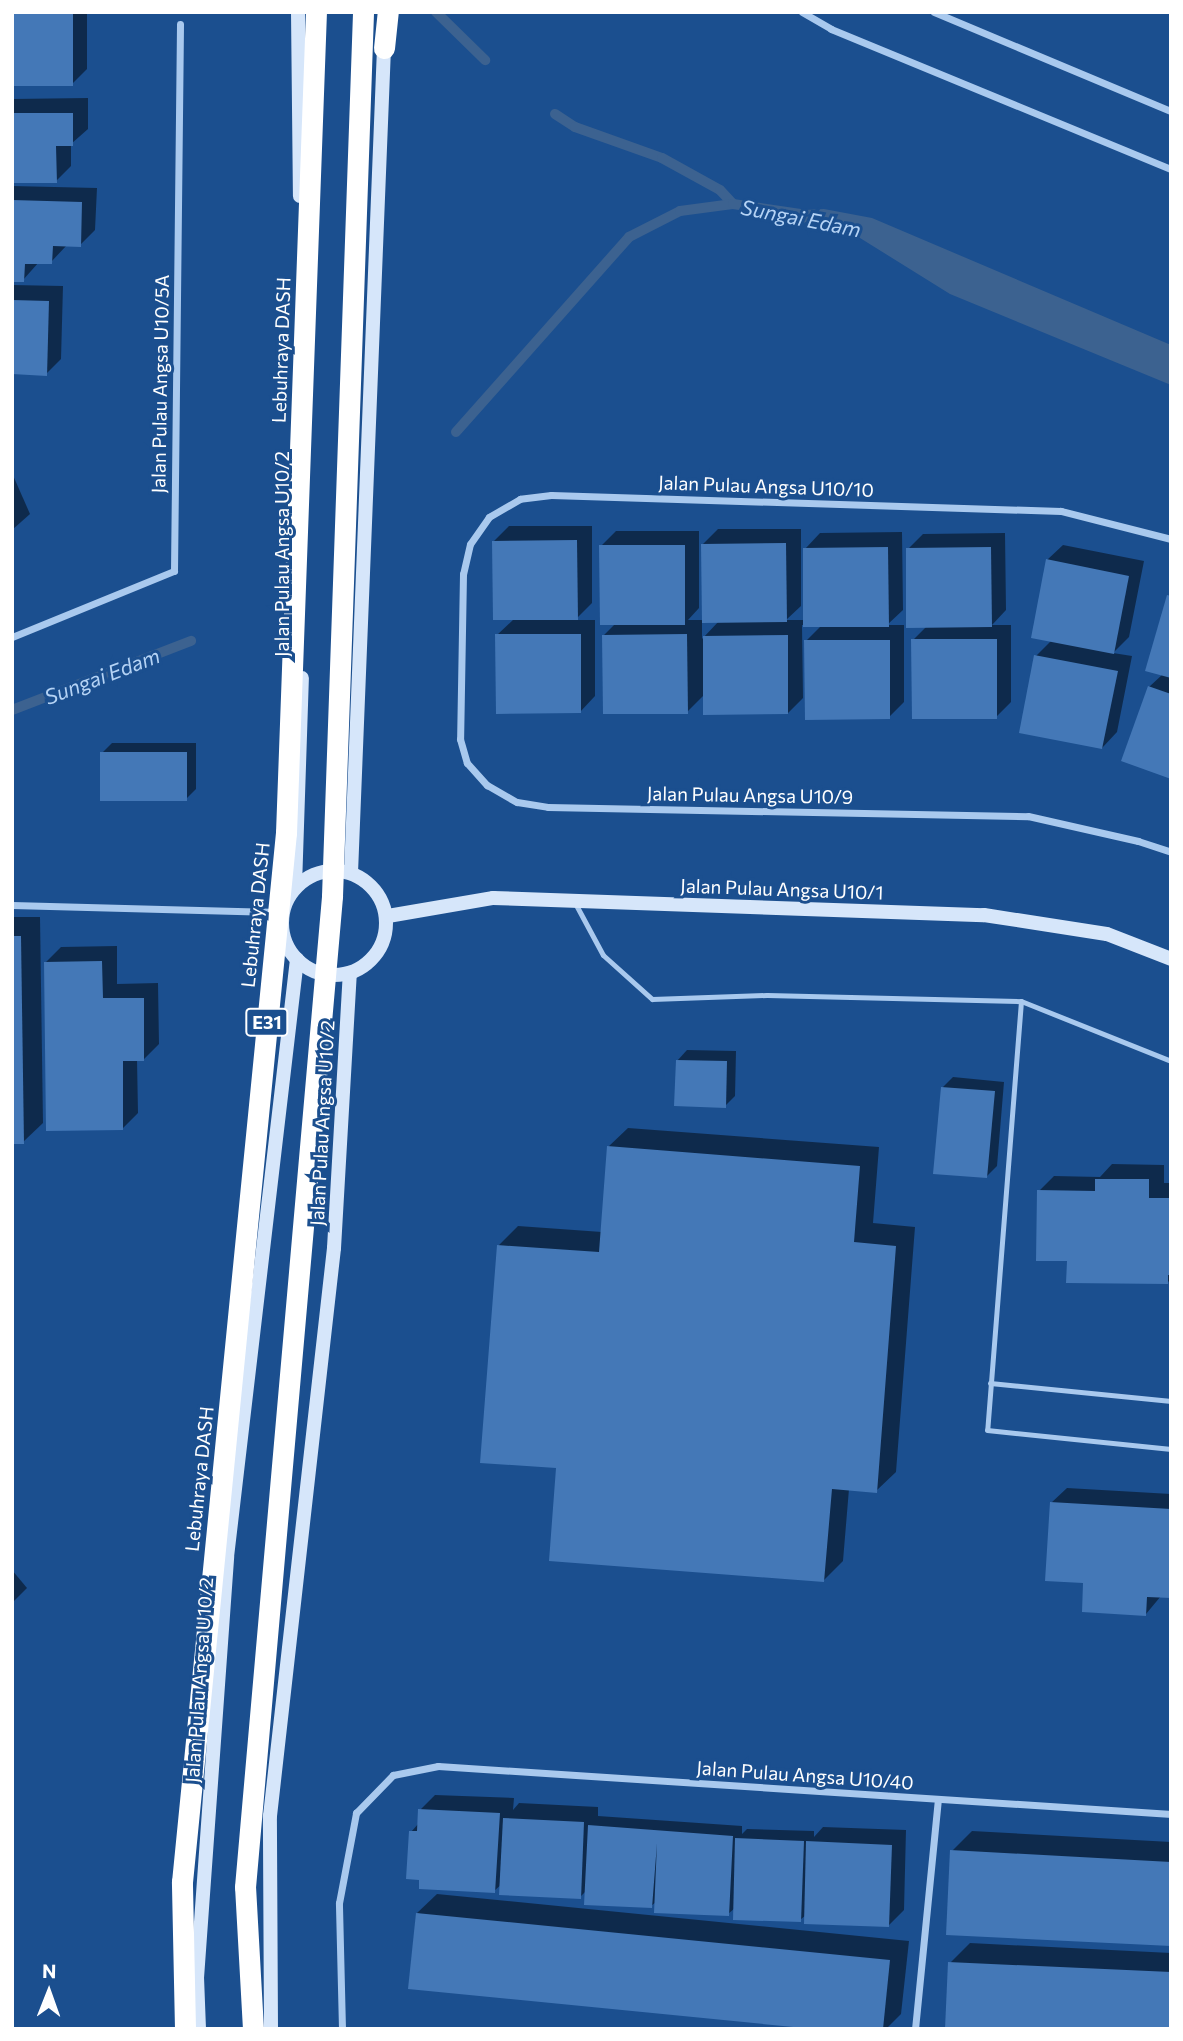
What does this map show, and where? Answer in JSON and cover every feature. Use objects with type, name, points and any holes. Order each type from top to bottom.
[{"type":"highway","name":"Lebuhraya DASH","points":[[185,2029],[182,1882],[286,833],[316,12]]},
{"type":"highway","points":[[253,2029],[245,1887],[332,896],[363,12]]},
{"type":"highway","points":[[384,48],[388,12]]},
{"type":"street","name":"Jalan Pulau Angsa U10/2","points":[[296,886],[302,710],[299,12]]},
{"type":"street","points":[[802,12],[831,29],[1171,169]]},
{"type":"street","points":[[934,12],[1171,111]]},
{"type":"street","name":"Jalan Pulau Angsa U10/5A","points":[[12,637],[174,570],[180,24]]},
{"type":"street","points":[[351,873],[384,48]]},
{"type":"street","name":"Jalan Pulau Angsa U10/10","points":[[461,636],[463,574],[470,544],[489,517],[520,499],[551,495],[1061,511],[1171,539]]},
{"type":"street","name":"Jalan Pulau Angsa U10/9","points":[[461,636],[460,739],[467,763],[487,785],[517,802],[548,807],[1028,816],[1138,841],[1171,852]]},
{"type":"street","points":[[321,871],[351,873],[375,889],[387,916],[383,946],[363,968],[334,977],[303,967],[284,943],[281,912],[296,886],[321,871]]},
{"type":"street","name":"Jalan Pulau Angsa U10/1","points":[[387,916],[493,898],[984,915],[1107,934],[1171,959]]},
{"type":"street","points":[[12,905],[281,912]]},
{"type":"street","name":"Jalan Pulau Angsa U10/2","points":[[200,2029],[197,1978],[227,1557],[297,959]]},
{"type":"street","name":"Jalan Pulau Angsa U10/2","points":[[271,2029],[270,1816],[334,1248],[350,972]]},
{"type":"street","name":"Jalan Pulau Angsa U10/40","points":[[342,2029],[340,1903],[356,1813],[393,1775],[438,1766],[1171,1814]]},
{"type":"street","points":[[915,2029],[938,1800]]},
{"type":"lane","points":[[574,901],[603,955],[652,999],[767,995],[1021,1001],[1171,1061]]},
{"type":"lane","points":[[1021,1001],[987,1430],[1171,1449]]},
{"type":"lane","points":[[990,1383],[1171,1401]]},
{"type":"water","points":[[824,209],[872,218],[1171,345],[1171,385],[950,294],[860,238],[804,223],[785,211]]},
{"type":"building","points":[[12,12],[73,12],[73,86],[12,86]]},
{"type":"building","points":[[12,113],[73,113],[73,146],[56,146],[57,183],[12,183]]},
{"type":"building","points":[[12,200],[82,202],[81,247],[53,246],[52,264],[25,264],[24,282],[12,282]]},
{"type":"building","points":[[12,300],[49,301],[47,376],[12,374]]},
{"type":"building","points":[[577,540],[578,620],[493,620],[492,541]]},
{"type":"building","points":[[786,543],[787,622],[702,623],[701,544]]},
{"type":"building","points":[[599,545],[685,545],[685,625],[600,625]]},
{"type":"building","points":[[888,547],[889,627],[803,627],[803,548]]},
{"type":"building","points":[[991,547],[992,627],[906,628],[906,548]]},
{"type":"building","points":[[1046,559],[1129,576],[1114,654],[1031,638]]},
{"type":"building","points":[[1167,595],[1171,596],[1171,678],[1145,671]]},
{"type":"building","points":[[495,634],[581,634],[581,713],[496,714]]},
{"type":"building","points":[[687,634],[688,714],[603,714],[602,635]]},
{"type":"building","points":[[788,635],[788,714],[703,715],[703,636]]},
{"type":"building","points":[[911,639],[997,639],[997,719],[912,719]]},
{"type":"building","points":[[804,640],[890,640],[890,719],[805,720]]},
{"type":"building","points":[[1034,655],[1118,671],[1102,749],[1019,733]]},
{"type":"building","points":[[1148,686],[1171,694],[1171,779],[1121,761]]},
{"type":"building","points":[[100,752],[187,752],[187,801],[100,801]]},
{"type":"building","points":[[12,936],[21,936],[24,1144],[12,1144]]},
{"type":"building","points":[[102,961],[103,998],[144,998],[144,1061],[123,1061],[123,1130],[46,1131],[44,962]]},
{"type":"building","points":[[676,1060],[727,1061],[726,1108],[674,1106]]},
{"type":"building","points":[[941,1087],[995,1091],[987,1178],[933,1174]]},
{"type":"building","points":[[607,1146],[860,1166],[854,1242],[896,1246],[877,1493],[832,1489],[824,1582],[549,1561],[556,1468],[480,1463],[497,1245],[599,1252]]},
{"type":"building","points":[[1095,1179],[1149,1179],[1149,1198],[1171,1198],[1171,1275],[1168,1275],[1168,1284],[1066,1283],[1067,1261],[1036,1261],[1037,1190],[1095,1191]]},
{"type":"building","points":[[1050,1502],[1171,1509],[1171,1598],[1147,1597],[1146,1616],[1082,1612],[1083,1583],[1045,1581]]},
{"type":"building","points":[[418,1809],[500,1813],[495,1893],[419,1889],[419,1880],[406,1879],[409,1831],[417,1831]]},
{"type":"building","points":[[503,1818],[584,1822],[581,1899],[499,1895]]},
{"type":"building","points":[[588,1825],[733,1836],[729,1916],[654,1913],[657,1843],[652,1908],[584,1905]]},
{"type":"building","points":[[735,1838],[804,1841],[801,1922],[733,1920]]},
{"type":"building","points":[[806,1841],[892,1845],[889,1927],[804,1924]]},
{"type":"building","points":[[950,1850],[1171,1862],[1171,1946],[946,1935]]},
{"type":"building","points":[[416,1913],[890,1960],[883,2029],[814,2029],[408,1989]]},
{"type":"building","points":[[948,1962],[1171,1972],[1171,2029],[945,2029]]},
{"type":"waterway","points":[[436,12],[485,60]]},
{"type":"waterway","points":[[555,114],[575,127],[662,158],[720,190],[733,204]]},
{"type":"waterway","name":"Sungai Edam","points":[[456,432],[629,237],[680,211],[733,204],[800,214]]},
{"type":"waterway","name":"Sungai Edam","points":[[12,710],[191,641]]}]
